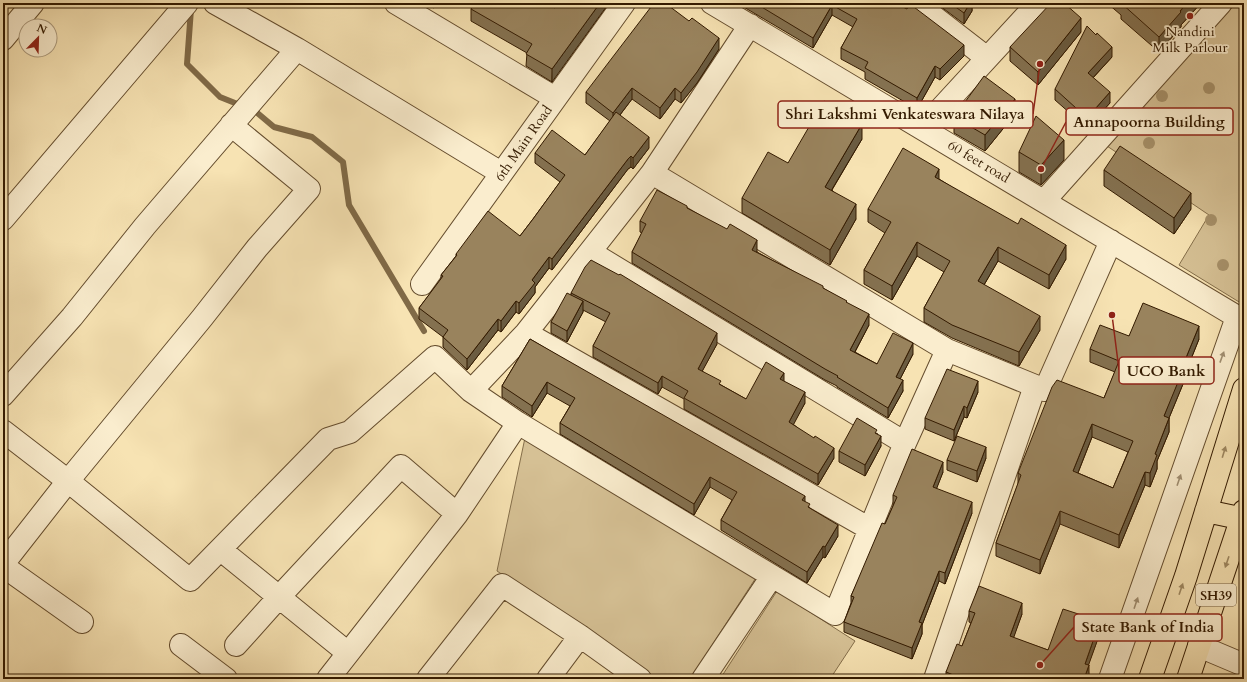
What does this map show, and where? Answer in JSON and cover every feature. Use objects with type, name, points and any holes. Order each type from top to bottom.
[{"type":"main road","points":[[1150,679],[1186,576],[1244,389]]},
{"type":"main road","points":[[1206,511],[1243,516]]},
{"type":"main road","name":"SH39","points":[[1188,679],[1243,516]]},
{"type":"street","points":[[3,39],[33,3]]},
{"type":"street","points":[[3,219],[187,3]]},
{"type":"street","points":[[215,3],[297,49],[501,173]]},
{"type":"street","points":[[396,3],[555,98]]},
{"type":"street","name":"6th Main Road","points":[[422,284],[624,3]]},
{"type":"street","name":"60 feet road","points":[[712,3],[1240,319]]},
{"type":"street","points":[[916,3],[987,58]]},
{"type":"street","points":[[923,128],[1038,3]]},
{"type":"street","points":[[1044,201],[1221,3]]},
{"type":"street","points":[[471,391],[526,333],[652,173],[750,25]]},
{"type":"street","points":[[3,396],[72,317],[146,226],[297,49]]},
{"type":"street","points":[[82,622],[3,565],[68,481],[202,318],[257,248],[309,189],[231,125]]},
{"type":"street","points":[[652,173],[947,350],[1044,390],[1111,241]]},
{"type":"street","points":[[590,252],[905,443]]},
{"type":"street","points":[[1110,679],[1240,319]]},
{"type":"street","points":[[526,333],[870,529]]},
{"type":"street","points":[[3,431],[68,481],[190,580],[328,439],[350,432],[435,357],[471,391],[518,423],[835,614],[905,443],[947,350]]},
{"type":"street","points":[[935,679],[1035,386]]},
{"type":"street","points":[[328,679],[457,514],[518,423]]},
{"type":"street","points":[[236,645],[401,466],[457,514]]},
{"type":"street","points":[[221,550],[348,653]]},
{"type":"street","points":[[703,679],[772,576]]},
{"type":"street","points":[[428,679],[502,585],[580,636],[617,673],[640,679]]},
{"type":"street","points":[[548,679],[580,636]]},
{"type":"street","points":[[181,645],[226,679]]},
{"type":"street","points":[[1199,646],[1244,665]]},
{"type":"shaded area","points":[[1236,3],[1244,3],[1244,305],[1179,265],[1209,215],[1107,146]]},
{"type":"shaded area","points":[[526,433],[759,573],[690,679],[658,679],[497,571]]},
{"type":"shaded area","points":[[777,591],[855,641],[830,679],[720,679]]},
{"type":"building","points":[[475,3],[546,3],[555,8],[557,3],[600,3],[552,69],[526,54],[532,44],[471,9]]},
{"type":"building","points":[[654,3],[665,3],[689,21],[692,18],[719,38],[697,72],[681,93],[675,88],[660,108],[632,88],[613,113],[586,92]]},
{"type":"building","points":[[755,3],[895,3],[907,9],[910,4],[964,45],[940,69],[935,66],[917,98],[865,68],[868,62],[841,48],[857,19],[832,5],[813,38]]},
{"type":"building","points":[[950,3],[970,3],[964,13]]},
{"type":"building","points":[[1051,3],[1064,3],[1081,18],[1038,72],[1010,47]]},
{"type":"building","points":[[1121,3],[1187,3],[1159,37]]},
{"type":"building","points":[[1087,26],[1112,47],[1088,73],[1110,92],[1087,118],[1055,89]]},
{"type":"building","points":[[984,76],[1015,99],[985,135],[954,117]]},
{"type":"building","points":[[824,101],[862,124],[825,187],[856,204],[830,250],[742,198],[768,152],[788,163]]},
{"type":"building","points":[[616,112],[649,137],[633,158],[631,156],[628,159],[552,259],[549,257],[532,280],[535,283],[519,303],[516,301],[501,321],[498,319],[467,359],[443,337],[448,330],[419,308],[443,276],[441,275],[488,211],[520,236],[533,219],[565,175],[535,153],[552,130],[585,155]]},
{"type":"building","points":[[1036,116],[1064,140],[1041,165],[1019,152]]},
{"type":"building","points":[[1120,146],[1191,193],[1174,218],[1104,170]]},
{"type":"building","points":[[903,148],[939,169],[935,177],[1018,224],[1021,218],[1066,245],[1049,275],[998,247],[978,281],[1040,316],[1019,352],[952,325],[924,308],[950,261],[917,242],[892,286],[864,270],[891,222],[868,209]]},
{"type":"building","points":[[657,190],[727,229],[730,224],[757,240],[752,250],[823,286],[823,288],[847,301],[846,302],[869,314],[850,350],[877,364],[893,333],[913,343],[896,377],[903,380],[888,408],[837,377],[838,376],[632,252],[646,224],[640,221]]},
{"type":"building","points":[[591,260],[619,275],[620,274],[717,333],[698,369],[721,381],[719,384],[746,399],[766,362],[784,373],[780,379],[805,392],[789,422],[814,438],[815,436],[834,448],[818,474],[684,398],[688,391],[662,376],[658,383],[593,346],[610,313],[571,293],[585,267]]},
{"type":"building","points":[[567,293],[583,301],[567,331],[551,322]]},
{"type":"building","points":[[1143,303],[1199,326],[1164,416],[1169,418],[1155,454],[1157,455],[1150,473],[1145,472],[1119,535],[1060,511],[1040,560],[996,543],[1021,475],[1018,473],[1052,387],[1057,380],[1104,398],[1119,361],[1090,349],[1100,325],[1129,336]],"holes":[[[1092,424],[1133,441],[1113,488],[1073,471]]]},
{"type":"building","points":[[530,339],[805,496],[802,500],[810,504],[808,507],[838,525],[825,547],[823,546],[807,572],[721,520],[737,492],[710,477],[694,504],[560,423],[575,398],[547,382],[532,406],[502,386]]},
{"type":"building","points":[[947,369],[978,381],[967,408],[964,406],[954,430],[925,418]]},
{"type":"building","points":[[857,418],[877,430],[875,433],[881,436],[865,465],[839,451]]},
{"type":"building","points":[[957,436],[986,447],[977,471],[947,460]]},
{"type":"building","points":[[912,449],[943,462],[933,487],[972,502],[945,573],[939,571],[919,622],[922,623],[912,648],[844,622],[854,597],[851,596],[882,523],[885,524],[897,497],[893,495]]},
{"type":"building","points":[[979,586],[1022,603],[1010,636],[1048,650],[1063,609],[1100,621],[1085,664],[1089,665],[1084,679],[963,679],[946,672],[957,644],[962,646],[975,613],[969,611]]},
{"type":"waterway","points":[[191,9],[187,64],[220,97],[255,111],[274,127],[312,137],[343,162],[349,205],[424,331]]},
{"type":"place","name":"Nandini Milk Parlour","points":[[1190,16]]},
{"type":"place","name":"Shri Lakshmi Venkateswara Nilaya","points":[[1040,64]]},
{"type":"place","name":"Annapoorna Building","points":[[1041,169]]},
{"type":"place","name":"UCO Bank","points":[[1112,315]]},
{"type":"place","name":"State Bank of India","points":[[1040,665]]}]
